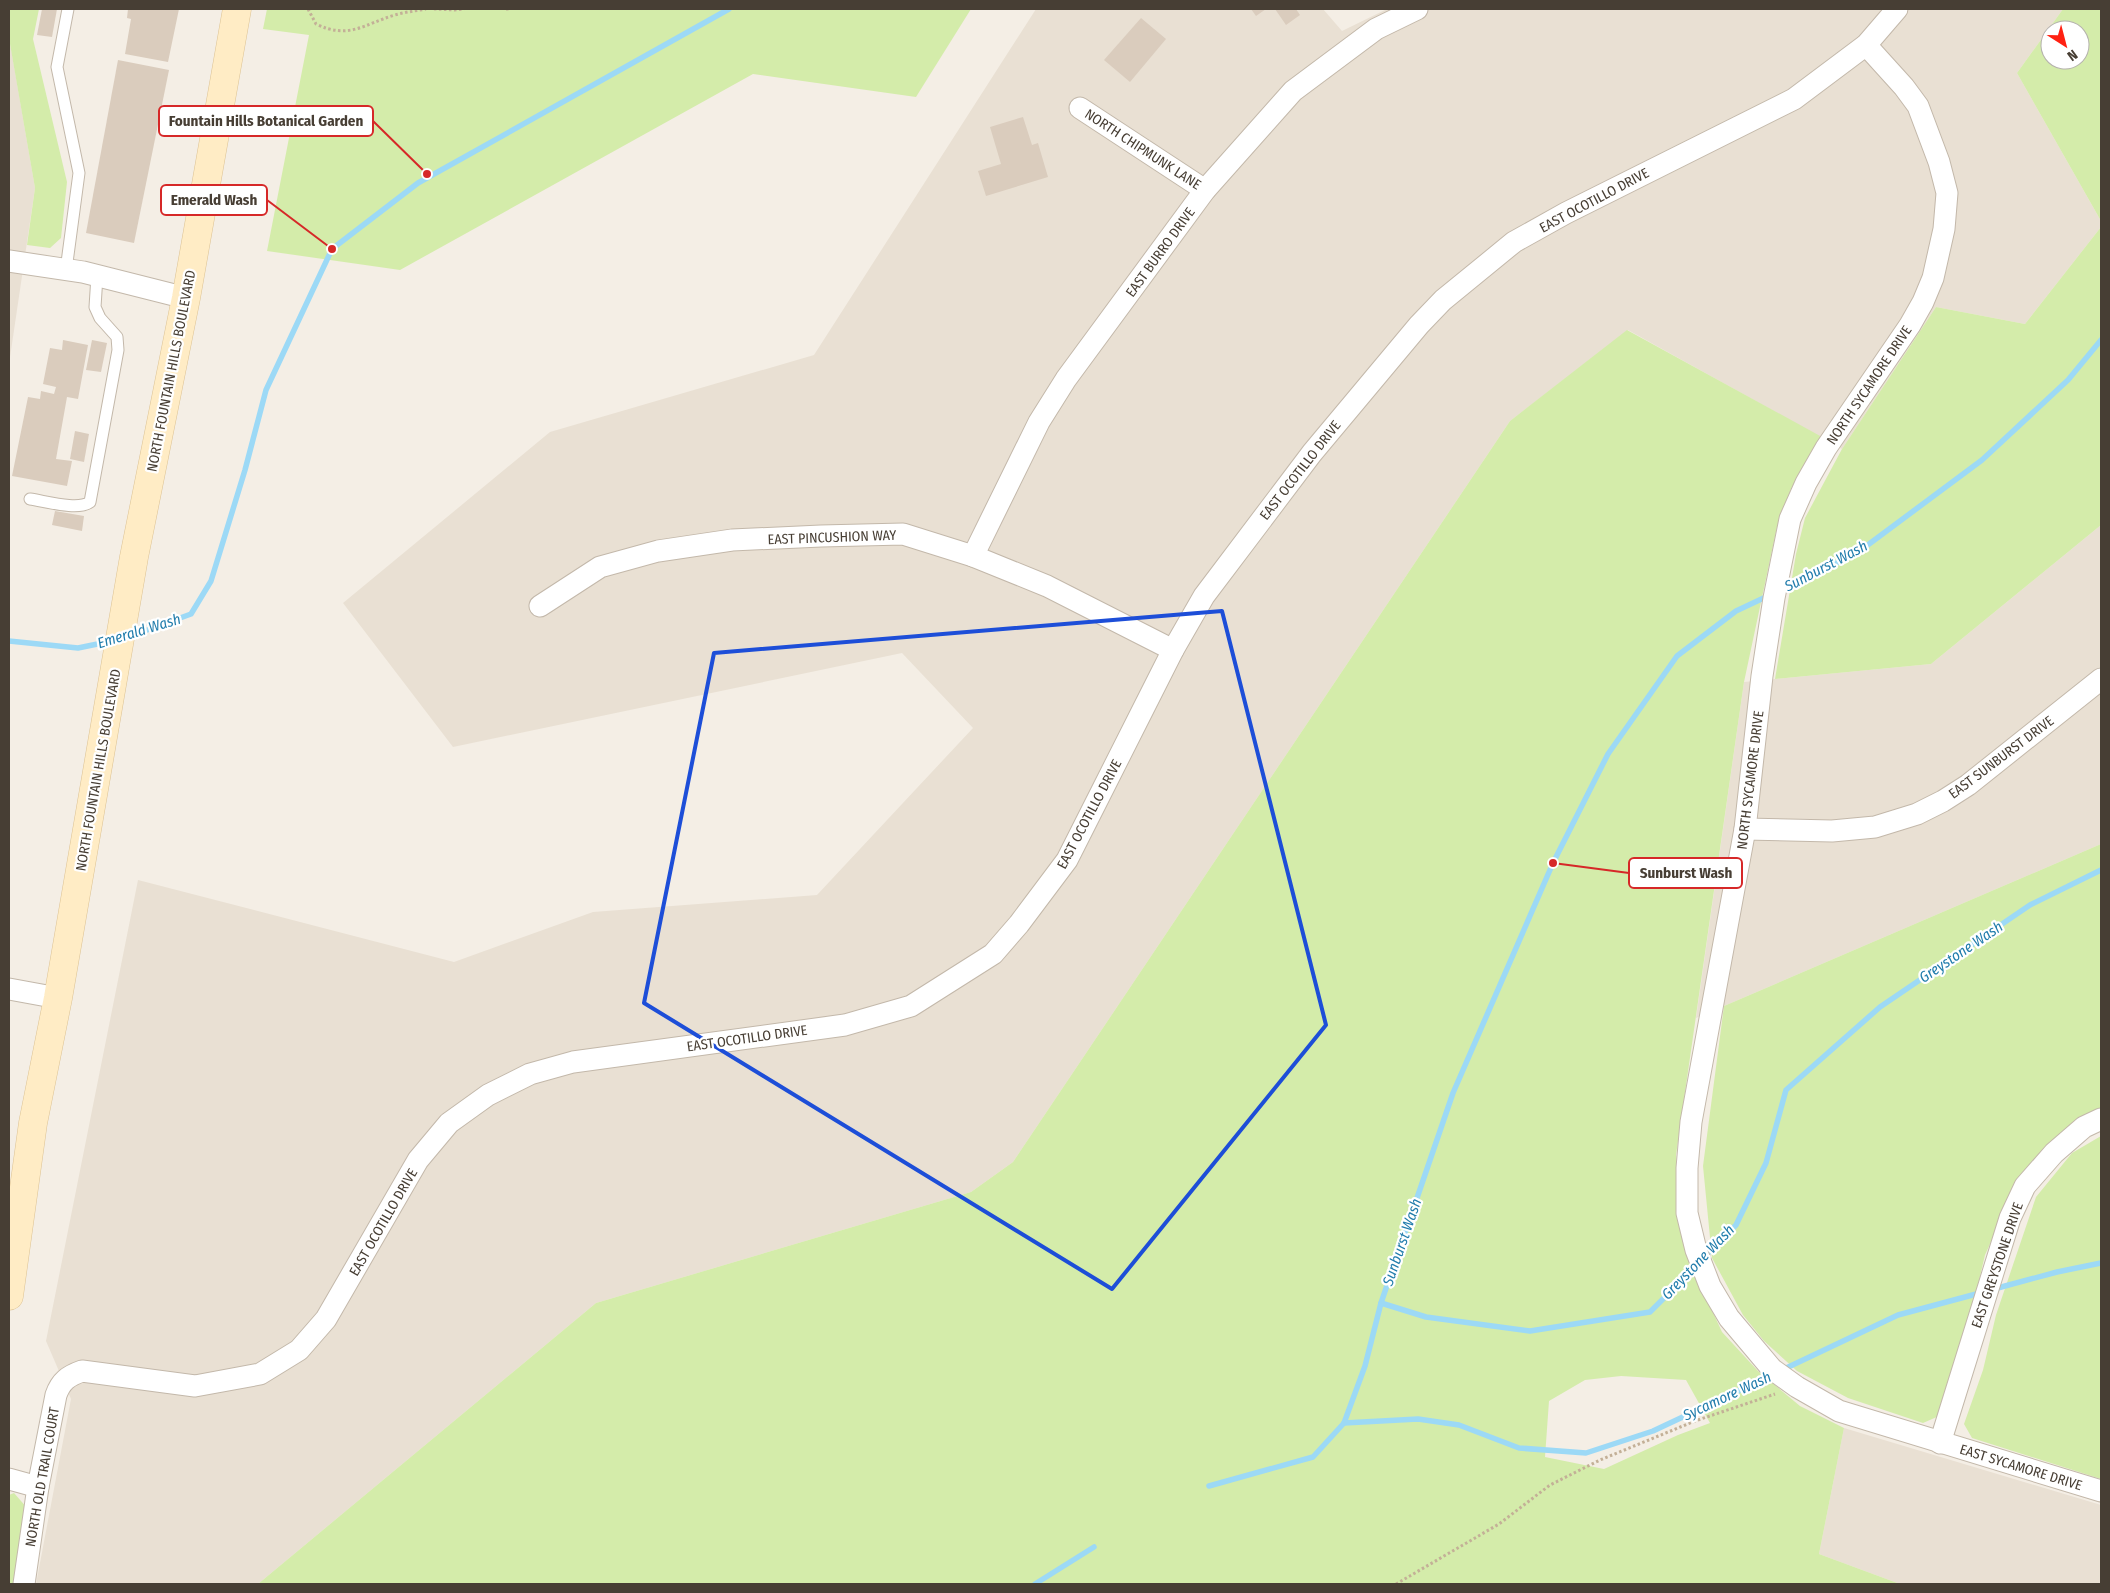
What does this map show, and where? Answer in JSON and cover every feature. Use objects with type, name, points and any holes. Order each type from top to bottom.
[{"type":"main road","name":"NORTH FOUNTAIN HILLS BOULEVARD","points":[[9,1296],[34,1123],[58,998],[134,556],[186,298],[237,9]]},
{"type":"street","name":"EAST BURRO DRIVE","points":[[973,556],[1039,422],[1066,379],[1205,190],[1294,91],[1376,29],[1417,9]]},
{"type":"street","name":"EAST OCOTILLO DRIVE","points":[[71,1375],[82,1371],[195,1386],[260,1374],[299,1350],[326,1319],[418,1160],[449,1123],[488,1095],[530,1074],[573,1062],[845,1025],[911,1006],[994,954],[1067,860],[1173,650],[1204,596],[1312,453],[1443,300],[1514,242],[1574,209],[1794,98],[1866,45],[1897,9]]},
{"type":"street","name":"NORTH SYCAMORE DRIVE","points":[[1866,45],[1904,87],[1918,106],[1939,162],[1946,193],[1944,229],[1933,278],[1918,310],[1910,325],[1826,448],[1806,483],[1790,519],[1774,598],[1762,676],[1745,829],[1691,1122],[1687,1168],[1687,1213],[1696,1250],[1710,1286],[1729,1318],[1772,1369],[1797,1387],[1839,1411],[1940,1442]]},
{"type":"street","name":"NORTH CHIPMUNK LANE","points":[[1080,108],[1205,190]]},
{"type":"street","points":[[9,261],[98,276],[186,298]]},
{"type":"street","name":"EAST PINCUSHION WAY","points":[[540,606],[600,567],[658,551],[732,540],[903,534],[973,556],[1047,586],[1173,650]]},
{"type":"street","name":"EAST SUNBURST DRIVE","points":[[1745,829],[1832,830],[1875,827],[1917,814],[1943,801],[1968,785],[2101,680]]},
{"type":"street","points":[[9,989],[58,998]]},
{"type":"street","name":"EAST GREYSTONE DRIVE","points":[[1940,1442],[2010,1218],[2025,1186],[2068,1140],[2084,1127],[2101,1119]]},
{"type":"street","name":"NORTH OLD TRAIL COURT","points":[[24,1584],[38,1487],[56,1395],[61,1383],[71,1375]]},
{"type":"street","name":"EAST SYCAMORE DRIVE","points":[[1940,1442],[2101,1491]]},
{"type":"street","points":[[9,1479],[38,1487]]},
{"type":"lane","points":[[66,270],[79,173],[57,67],[68,9]]},
{"type":"lane","points":[[30,499],[76,506],[85,505],[90,502],[118,350],[117,337],[100,318],[95,307],[98,276]]},
{"type":"path","points":[[308,9],[316,24],[342,32],[374,24],[394,15],[426,9]]},
{"type":"path","points":[[434,9],[464,9]]},
{"type":"path","points":[[1396,1584],[1499,1524],[1550,1485],[1600,1460],[1695,1421],[1797,1387]]},
{"type":"highlighted area","points":[[1222,611],[1326,1025],[1112,1289],[644,1003],[714,653]]},
{"type":"shaded area","points":[[1036,9],[1323,9],[1342,31],[1387,9],[2063,9],[2055,20],[2040,20],[2040,41],[2017,73],[2101,221],[2101,227],[2025,324],[1936,307],[1842,449],[1628,330],[1510,421],[1013,1162],[971,1192],[596,1303],[258,1584],[36,1584],[71,1399],[46,1341],[138,880],[454,962],[593,912],[817,895],[973,728],[902,653],[453,747],[343,603],[550,432],[814,355]]},
{"type":"shaded area","points":[[9,44],[35,188],[9,364]]},
{"type":"shaded area","points":[[2101,525],[2101,844],[1696,1018],[1744,682],[1931,664]]},
{"type":"shaded area","points":[[1844,1428],[2101,1505],[2101,1584],[1900,1584],[1819,1554]]},
{"type":"green space","points":[[9,9],[39,9],[33,39],[67,182],[61,238],[50,248],[27,245],[35,188],[9,44]]},
{"type":"green space","points":[[267,9],[971,9],[916,97],[753,74],[400,270],[267,251],[309,35],[263,29]]},
{"type":"green space","points":[[2063,9],[2101,9],[2101,221],[2017,73],[2040,41],[2040,70],[2090,70],[2090,20],[2055,20]]},
{"type":"green space","points":[[2101,227],[2101,525],[1931,664],[1775,679],[1796,554],[1805,518],[1842,449],[1936,307],[2025,324]]},
{"type":"green space","points":[[1627,330],[1822,437],[1791,489],[1777,527],[1744,682],[1676,1155],[1680,1206],[1689,1260],[1722,1332],[1758,1371],[1800,1406],[1844,1428],[1819,1554],[1900,1584],[258,1584],[596,1303],[971,1192],[1013,1162],[1510,421]],"holes":[[[1621,1376],[1686,1380],[1710,1423],[1678,1435],[1604,1469],[1545,1457],[1549,1401],[1585,1380]]]},
{"type":"green space","points":[[2101,844],[2101,1108],[2091,1112],[2040,1154],[2011,1197],[1985,1255],[1973,1306],[1939,1416],[1923,1423],[1848,1398],[1797,1371],[1764,1341],[1743,1315],[1712,1258],[1703,1166],[1724,1006]]},
{"type":"green space","points":[[2101,1136],[2101,1479],[1972,1438],[1964,1424],[1983,1370],[1996,1315],[2036,1197],[2072,1153]]},
{"type":"green space","points":[[14,1493],[28,1509],[15,1584],[9,1584],[9,1495]]},
{"type":"building","points":[[42,9],[57,9],[52,37],[37,35]]},
{"type":"building","points":[[128,9],[179,9],[168,62],[125,54],[131,19],[127,18]]},
{"type":"building","points":[[1251,9],[1266,9],[1256,16]]},
{"type":"building","points":[[1275,9],[1296,9],[1300,15],[1286,25]]},
{"type":"building","points":[[1141,18],[1166,39],[1130,82],[1104,60]]},
{"type":"building","points":[[118,60],[169,70],[134,243],[86,233]]},
{"type":"building","points":[[1023,117],[1032,145],[1038,143],[1048,177],[986,196],[978,171],[1001,164],[990,127]]},
{"type":"building","points":[[63,340],[88,345],[78,399],[67,397],[56,459],[72,461],[67,486],[12,476],[28,397],[40,399],[41,391],[54,394],[56,387],[43,384],[50,348],[62,350]]},
{"type":"building","points":[[92,340],[107,343],[101,372],[86,370]]},
{"type":"building","points":[[75,431],[89,434],[84,462],[70,459]]},
{"type":"building","points":[[55,511],[84,516],[82,531],[52,525]]},
{"type":"waterway","name":"Emerald Wash","points":[[128,637],[191,614],[211,581],[245,470],[266,390],[332,249],[418,183],[729,9]]},
{"type":"waterway","name":"Sunburst Wash","points":[[1781,590],[1857,553],[1982,460],[2068,380],[2101,340]]},
{"type":"waterway","name":"Sunburst Wash","points":[[1209,1486],[1313,1457],[1344,1423],[1365,1366],[1381,1303],[1453,1093],[1553,863],[1608,754],[1677,656],[1736,611],[1770,595]]},
{"type":"waterway","name":"Emerald Wash","points":[[9,641],[78,648],[112,641]]},
{"type":"waterway","name":"Greystone Wash","points":[[1704,1257],[1736,1225],[1766,1163],[1786,1090],[1880,1007],[2030,905],[2101,870]]},
{"type":"waterway","name":"Sycamore Wash","points":[[1994,1289],[2057,1272],[2101,1263]]},
{"type":"waterway","name":"Greystone Wash","points":[[1381,1303],[1426,1317],[1530,1331],[1650,1312],[1698,1264]]},
{"type":"waterway","name":"Sycamore Wash","points":[[1782,1370],[1898,1315],[1980,1293]]},
{"type":"waterway","name":"Sycamore Wash","points":[[1344,1423],[1418,1419],[1459,1425],[1519,1448],[1586,1453],[1653,1431],[1772,1375]]},
{"type":"waterway","points":[[1035,1584],[1094,1547]]},
{"type":"place","name":"Fountain Hills Botanical Garden","points":[[427,174]]},
{"type":"place","name":"Emerald Wash","points":[[332,249]]},
{"type":"place","name":"Sunburst Wash","points":[[1553,863]]}]
